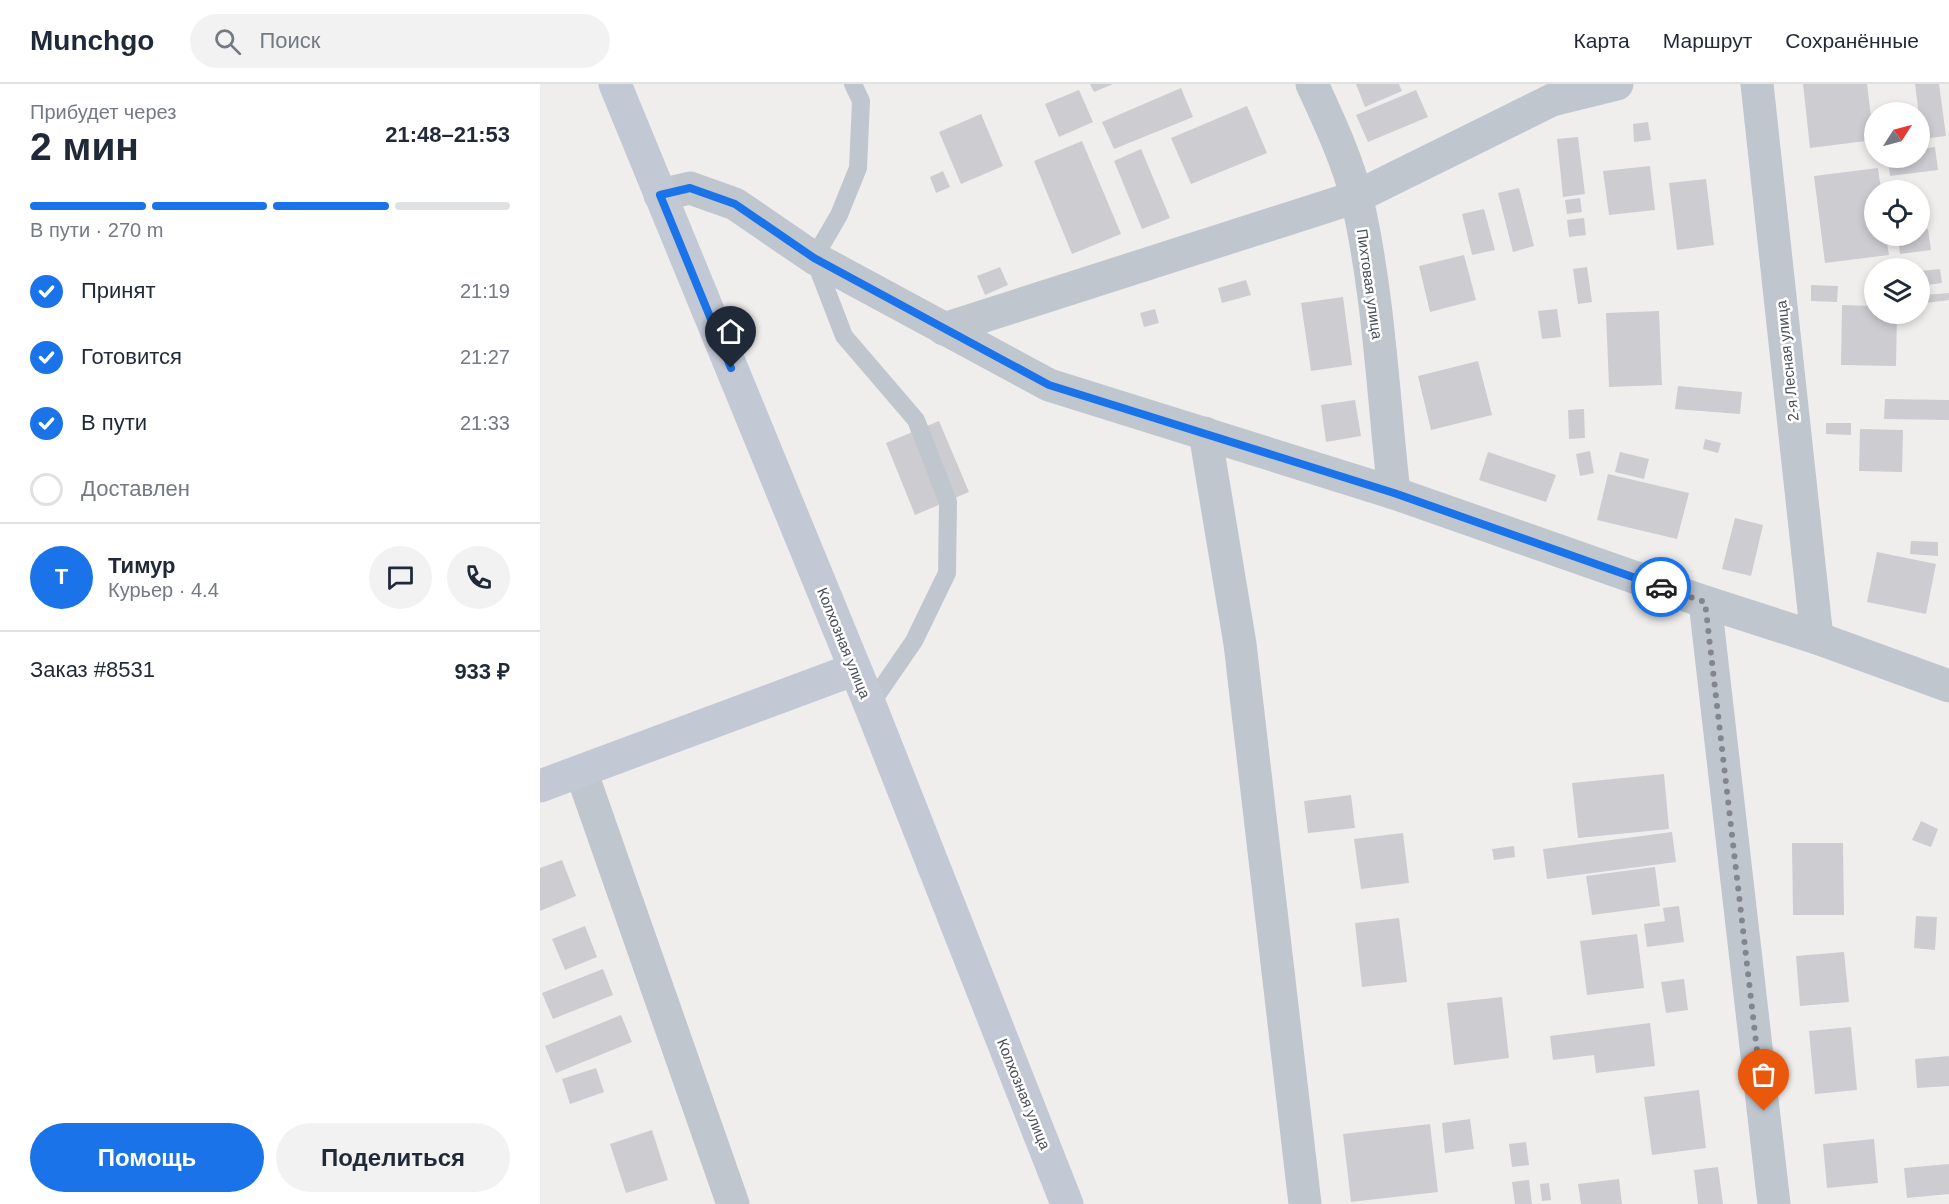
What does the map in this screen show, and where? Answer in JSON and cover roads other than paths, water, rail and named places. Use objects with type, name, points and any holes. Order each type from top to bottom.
[{"type":"main road","name":"Колхозная улица","points":[[615,84],[870,705],[1067,1204]]},
{"type":"main road","points":[[540,786],[855,669]]},
{"type":"street","name":"Пихтовая улица","points":[[1312,84],[1338,142],[1356,197],[1372,280],[1394,493]]},
{"type":"street","points":[[944,329],[1356,197],[1552,100],[1617,84]]},
{"type":"street","name":"2-я Лесная улица","points":[[1757,84],[1817,638]]},
{"type":"street","points":[[660,195],[690,188],[735,204],[814,258],[1049,385],[1394,493],[1705,602],[1817,638],[1949,686]]},
{"type":"street","points":[[1205,433],[1240,644],[1305,1204]]},
{"type":"street","points":[[1705,602],[1774,1204]]},
{"type":"street","points":[[581,771],[733,1204]]},
{"type":"lane","points":[[854,84],[861,101],[858,168],[839,215],[814,258],[844,336],[915,420],[948,502],[947,573],[914,641],[870,705]]}]
